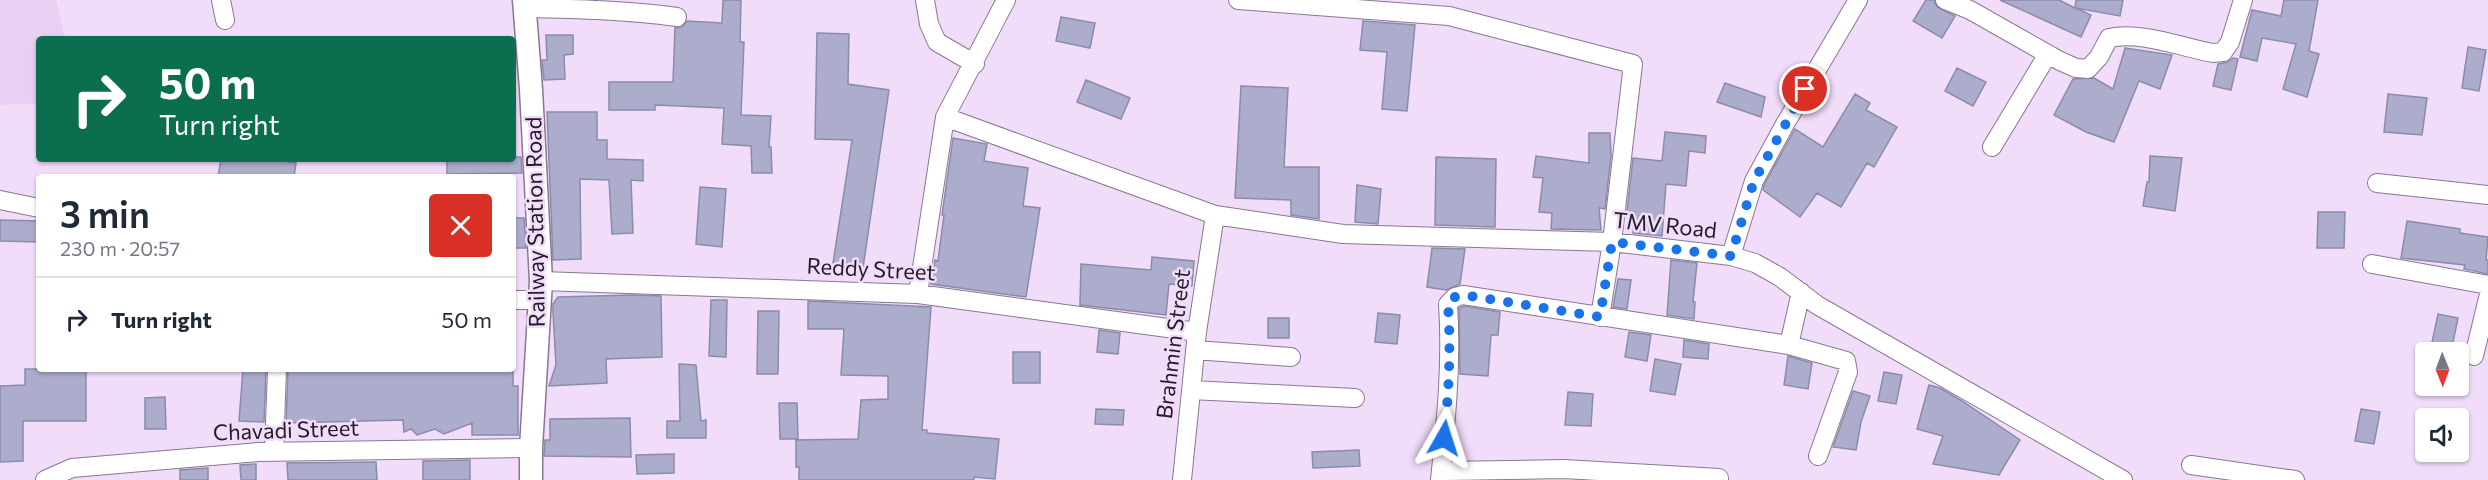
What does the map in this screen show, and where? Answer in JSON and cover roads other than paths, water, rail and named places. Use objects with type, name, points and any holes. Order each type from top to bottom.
[{"type":"street","points":[[221,0],[225,20]]},
{"type":"street","points":[[925,0],[929,24],[937,42],[975,64]]},
{"type":"street","points":[[918,294],[945,117],[975,64],[1006,0]]},
{"type":"street","points":[[1238,0],[1451,8],[1633,64],[1612,242],[1600,317]]},
{"type":"street","points":[[1731,256],[1754,181],[1858,0]]},
{"type":"street","points":[[1945,0],[1970,10],[2076,68],[2088,69],[2099,57],[2109,38],[2119,36],[2213,53],[2223,52],[2230,42],[2243,0]]},
{"type":"street","points":[[525,4],[677,17]]},
{"type":"street","name":"Railway Station Road","points":[[525,4],[541,291],[531,480]]},
{"type":"street","points":[[1992,147],[2048,54]]},
{"type":"street","name":"TMV Road","points":[[945,117],[1215,215],[1342,234],[1612,242],[1731,256],[1755,263],[1817,305],[2124,480]]},
{"type":"street","points":[[2377,183],[2488,195]]},
{"type":"street","points":[[0,200],[36,207]]},
{"type":"street","name":"Brahmin Street","points":[[1182,480],[1196,341],[1215,215]]},
{"type":"street","points":[[2372,264],[2488,285]]},
{"type":"street","name":"Reddy Street","points":[[516,299],[541,291],[918,294],[1291,357]]},
{"type":"street","points":[[1789,345],[1801,292]]},
{"type":"street","points":[[1440,480],[1448,396],[1450,343],[1448,304],[1451,300],[1464,295],[1789,345],[1846,361],[1848,366],[1818,456]]},
{"type":"street","points":[[2474,356],[2488,298]]},
{"type":"street","points":[[274,452],[277,372]]},
{"type":"street","points":[[1191,390],[1356,398]]},
{"type":"street","name":"Chavadi Street","points":[[45,480],[72,468],[274,452],[531,448]]},
{"type":"street","points":[[2191,465],[2295,480]]},
{"type":"street","points":[[1440,480],[1444,471],[1564,469],[1719,478],[1719,480]]}]
